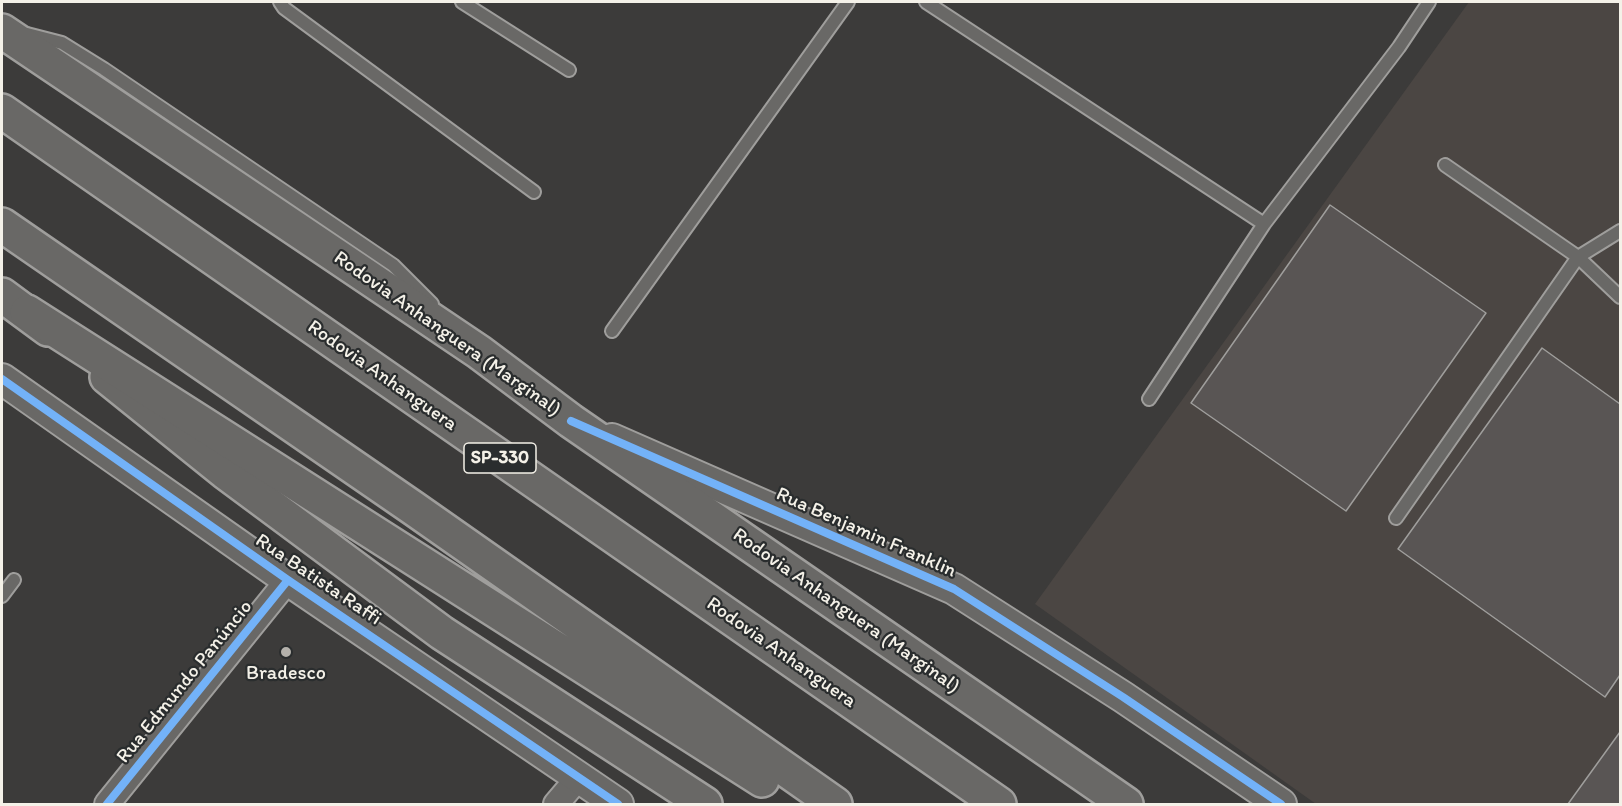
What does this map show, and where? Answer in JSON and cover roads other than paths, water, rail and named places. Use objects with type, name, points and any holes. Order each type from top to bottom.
[{"type":"highway","name":"Rodovia Anhanguera (Marginal)","points":[[2,29],[479,352],[571,421],[1126,804]]},
{"type":"highway","name":"Rodovia Anhanguera","points":[[2,111],[999,804]]},
{"type":"highway","points":[[2,225],[413,508],[835,804]]},
{"type":"highway","points":[[14,304],[225,472],[442,633],[705,804]]},
{"type":"highway","points":[[14,304],[800,804]]},
{"type":"street","name":"Rua Batista Raffi","points":[[3,382],[288,580],[618,804]]},
{"type":"street","name":"Rua Benjamin Franklin","points":[[571,421],[954,589],[1123,697],[1281,804]]},
{"type":"street","name":"Rua Edmundo Panúncio","points":[[107,804],[288,580]]},
{"type":"street","points":[[556,804],[579,777]]},
{"type":"lane","points":[[280,2],[284,8],[534,192]]},
{"type":"lane","points":[[462,2],[569,70]]},
{"type":"lane","points":[[612,331],[848,2]]},
{"type":"lane","points":[[926,2],[1264,224]]},
{"type":"lane","points":[[1149,399],[1264,224],[1399,47],[1429,2]]},
{"type":"lane","points":[[1445,165],[1578,257],[1620,297]]},
{"type":"lane","points":[[1395,518],[1578,257],[1620,231]]},
{"type":"lane","points":[[2,596],[14,580]]},
{"type":"place","name":"Bradesco","points":[[286,652]]}]
